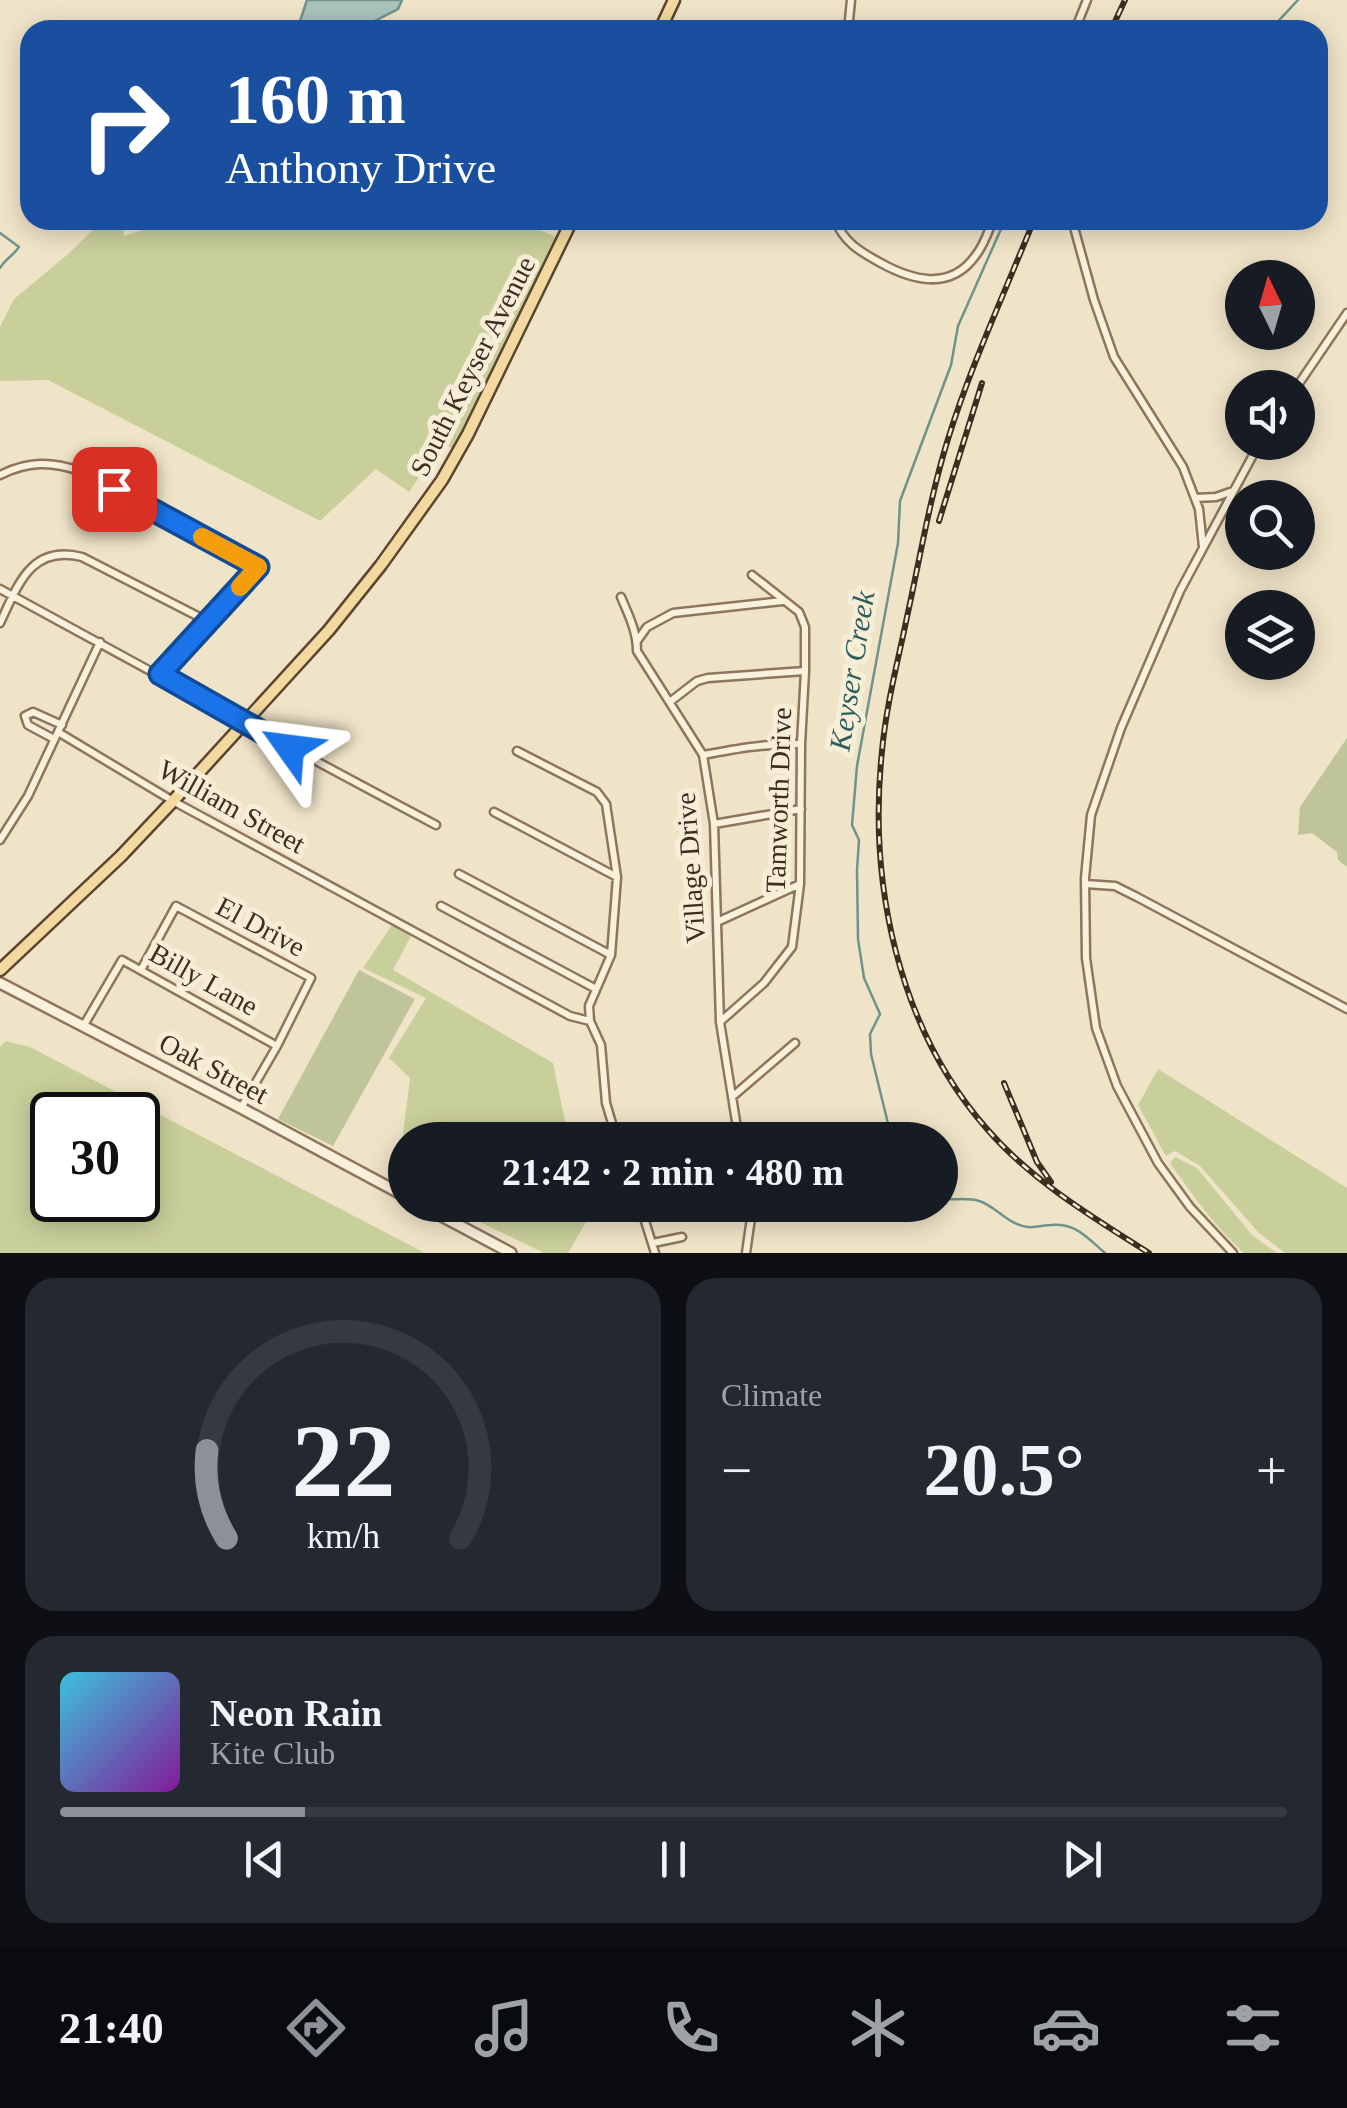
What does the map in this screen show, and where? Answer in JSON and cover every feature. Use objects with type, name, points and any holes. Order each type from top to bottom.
[{"type":"main road","name":"South Keyser Avenue","points":[[0,970],[173,802],[382,566],[442,480],[468,434],[567,230]]},
{"type":"street","points":[[840,230],[852,246],[883,264],[916,279],[929,280],[950,276],[968,265],[988,230]]},
{"type":"street","points":[[1075,230],[1114,357],[1183,467],[1199,510],[1204,548]]},
{"type":"street","points":[[1308,370],[1347,313]]},
{"type":"street","points":[[0,475],[22,465],[47,463],[80,471],[258,567],[160,674]]},
{"type":"street","points":[[1195,498],[1225,494]]},
{"type":"street","points":[[1225,509],[1180,591],[1114,746],[1090,815],[1085,884],[1086,958],[1096,1028],[1117,1086],[1158,1163],[1232,1253]]},
{"type":"street","points":[[0,623],[26,571],[49,556],[70,554],[209,622]]},
{"type":"street","name":"Tamworth Drive","points":[[720,1022],[764,983],[792,947],[800,884],[805,626],[799,612],[752,574]]},
{"type":"street","points":[[0,589],[436,825]]},
{"type":"street","name":"Village Drive","points":[[621,597],[642,660],[703,755],[714,824],[720,1022],[736,1122]]},
{"type":"street","points":[[637,641],[646,627],[672,613],[784,601]]},
{"type":"street","points":[[0,840],[28,796],[100,642]]},
{"type":"street","points":[[671,702],[698,680],[806,671]]},
{"type":"street","points":[[32,712],[58,732],[28,724],[25,716],[32,712]]},
{"type":"street","name":"William Street","points":[[58,732],[173,802],[570,1016],[590,1021]]},
{"type":"street","points":[[703,755],[800,744]]},
{"type":"street","points":[[517,751],[597,792],[606,804],[616,878],[611,955],[589,1006],[590,1021],[601,1045],[612,1122]]},
{"type":"street","points":[[714,824],[801,809]]},
{"type":"street","points":[[494,812],[616,878]]},
{"type":"street","points":[[459,874],[611,955]]},
{"type":"street","points":[[716,922],[800,884]]},
{"type":"street","points":[[1085,884],[1116,886],[1137,896],[1347,1009]]},
{"type":"street","name":"El Drive","points":[[142,970],[176,906],[311,978],[241,1108]]},
{"type":"street","points":[[441,906],[596,988]]},
{"type":"street","name":"Billy Lane","points":[[84,1025],[122,960],[277,1046]]},
{"type":"street","name":"Oak Street","points":[[0,983],[388,1187]]},
{"type":"street","points":[[731,1098],[795,1043]]},
{"type":"street","points":[[453,1222],[511,1253]]},
{"type":"street","points":[[646,1222],[655,1253]]},
{"type":"street","points":[[746,1253],[750,1222]]},
{"type":"street","points":[[653,1243],[682,1237]]},
{"type":"green space","points":[[93,230],[123,230],[124,236],[143,230],[540,230],[556,237],[539,279],[453,449],[443,442],[409,492],[376,469],[320,521],[48,380],[0,381],[0,327],[14,299]]},
{"type":"green space","points":[[1347,738],[1347,867],[1338,860],[1337,852],[1312,833],[1298,835],[1300,807]]},
{"type":"green space","points":[[392,925],[411,936],[393,970],[553,1063],[565,1122],[404,1122],[410,1078],[389,1058],[426,998],[363,968]]},
{"type":"green space","points":[[359,970],[415,999],[333,1146],[278,1119]]},
{"type":"green space","points":[[6,1041],[30,1047],[116,1092],[30,1092],[30,1222],[160,1222],[160,1115],[425,1253],[0,1253],[0,1047]]},
{"type":"green space","points":[[1158,1069],[1347,1188],[1347,1253],[1285,1253],[1258,1232],[1200,1166],[1175,1151],[1166,1156],[1138,1105]]},
{"type":"green space","points":[[1175,1157],[1197,1168],[1252,1235],[1277,1253],[1244,1253],[1170,1163]]},
{"type":"green space","points":[[480,1222],[586,1222],[568,1253],[544,1253]]},
{"type":"water","points":[[307,0],[402,0],[398,9],[377,20],[300,20]]},
{"type":"waterway","name":"Keyser Creek","points":[[1279,20],[1298,0]]},
{"type":"waterway","name":"Keyser Creek","points":[[888,1122],[871,1054],[870,1034],[880,1014],[864,978],[858,939],[859,840],[852,825],[857,766],[898,543],[900,501],[951,365],[958,326],[1001,230]]},
{"type":"waterway","points":[[0,233],[19,247],[0,268]]},
{"type":"waterway","name":"Keyser Creek","points":[[958,1199],[979,1201],[1021,1226],[1068,1226],[1105,1253]]},
{"type":"railway","points":[[1116,20],[1125,0]]},
{"type":"railway","points":[[1030,230],[967,384],[936,483],[886,717],[879,801],[880,852],[896,952],[911,1000],[956,1089],[987,1129],[1023,1165],[1063,1197],[1149,1253]]},
{"type":"railway","points":[[939,521],[982,383]]},
{"type":"railway","points":[[1004,1083],[1037,1162],[1051,1182]]},
{"type":"slow traffic","points":[[202,537],[258,567],[240,587]]},
{"type":"route","points":[[114,489],[258,567],[160,674],[290,748]]}]
